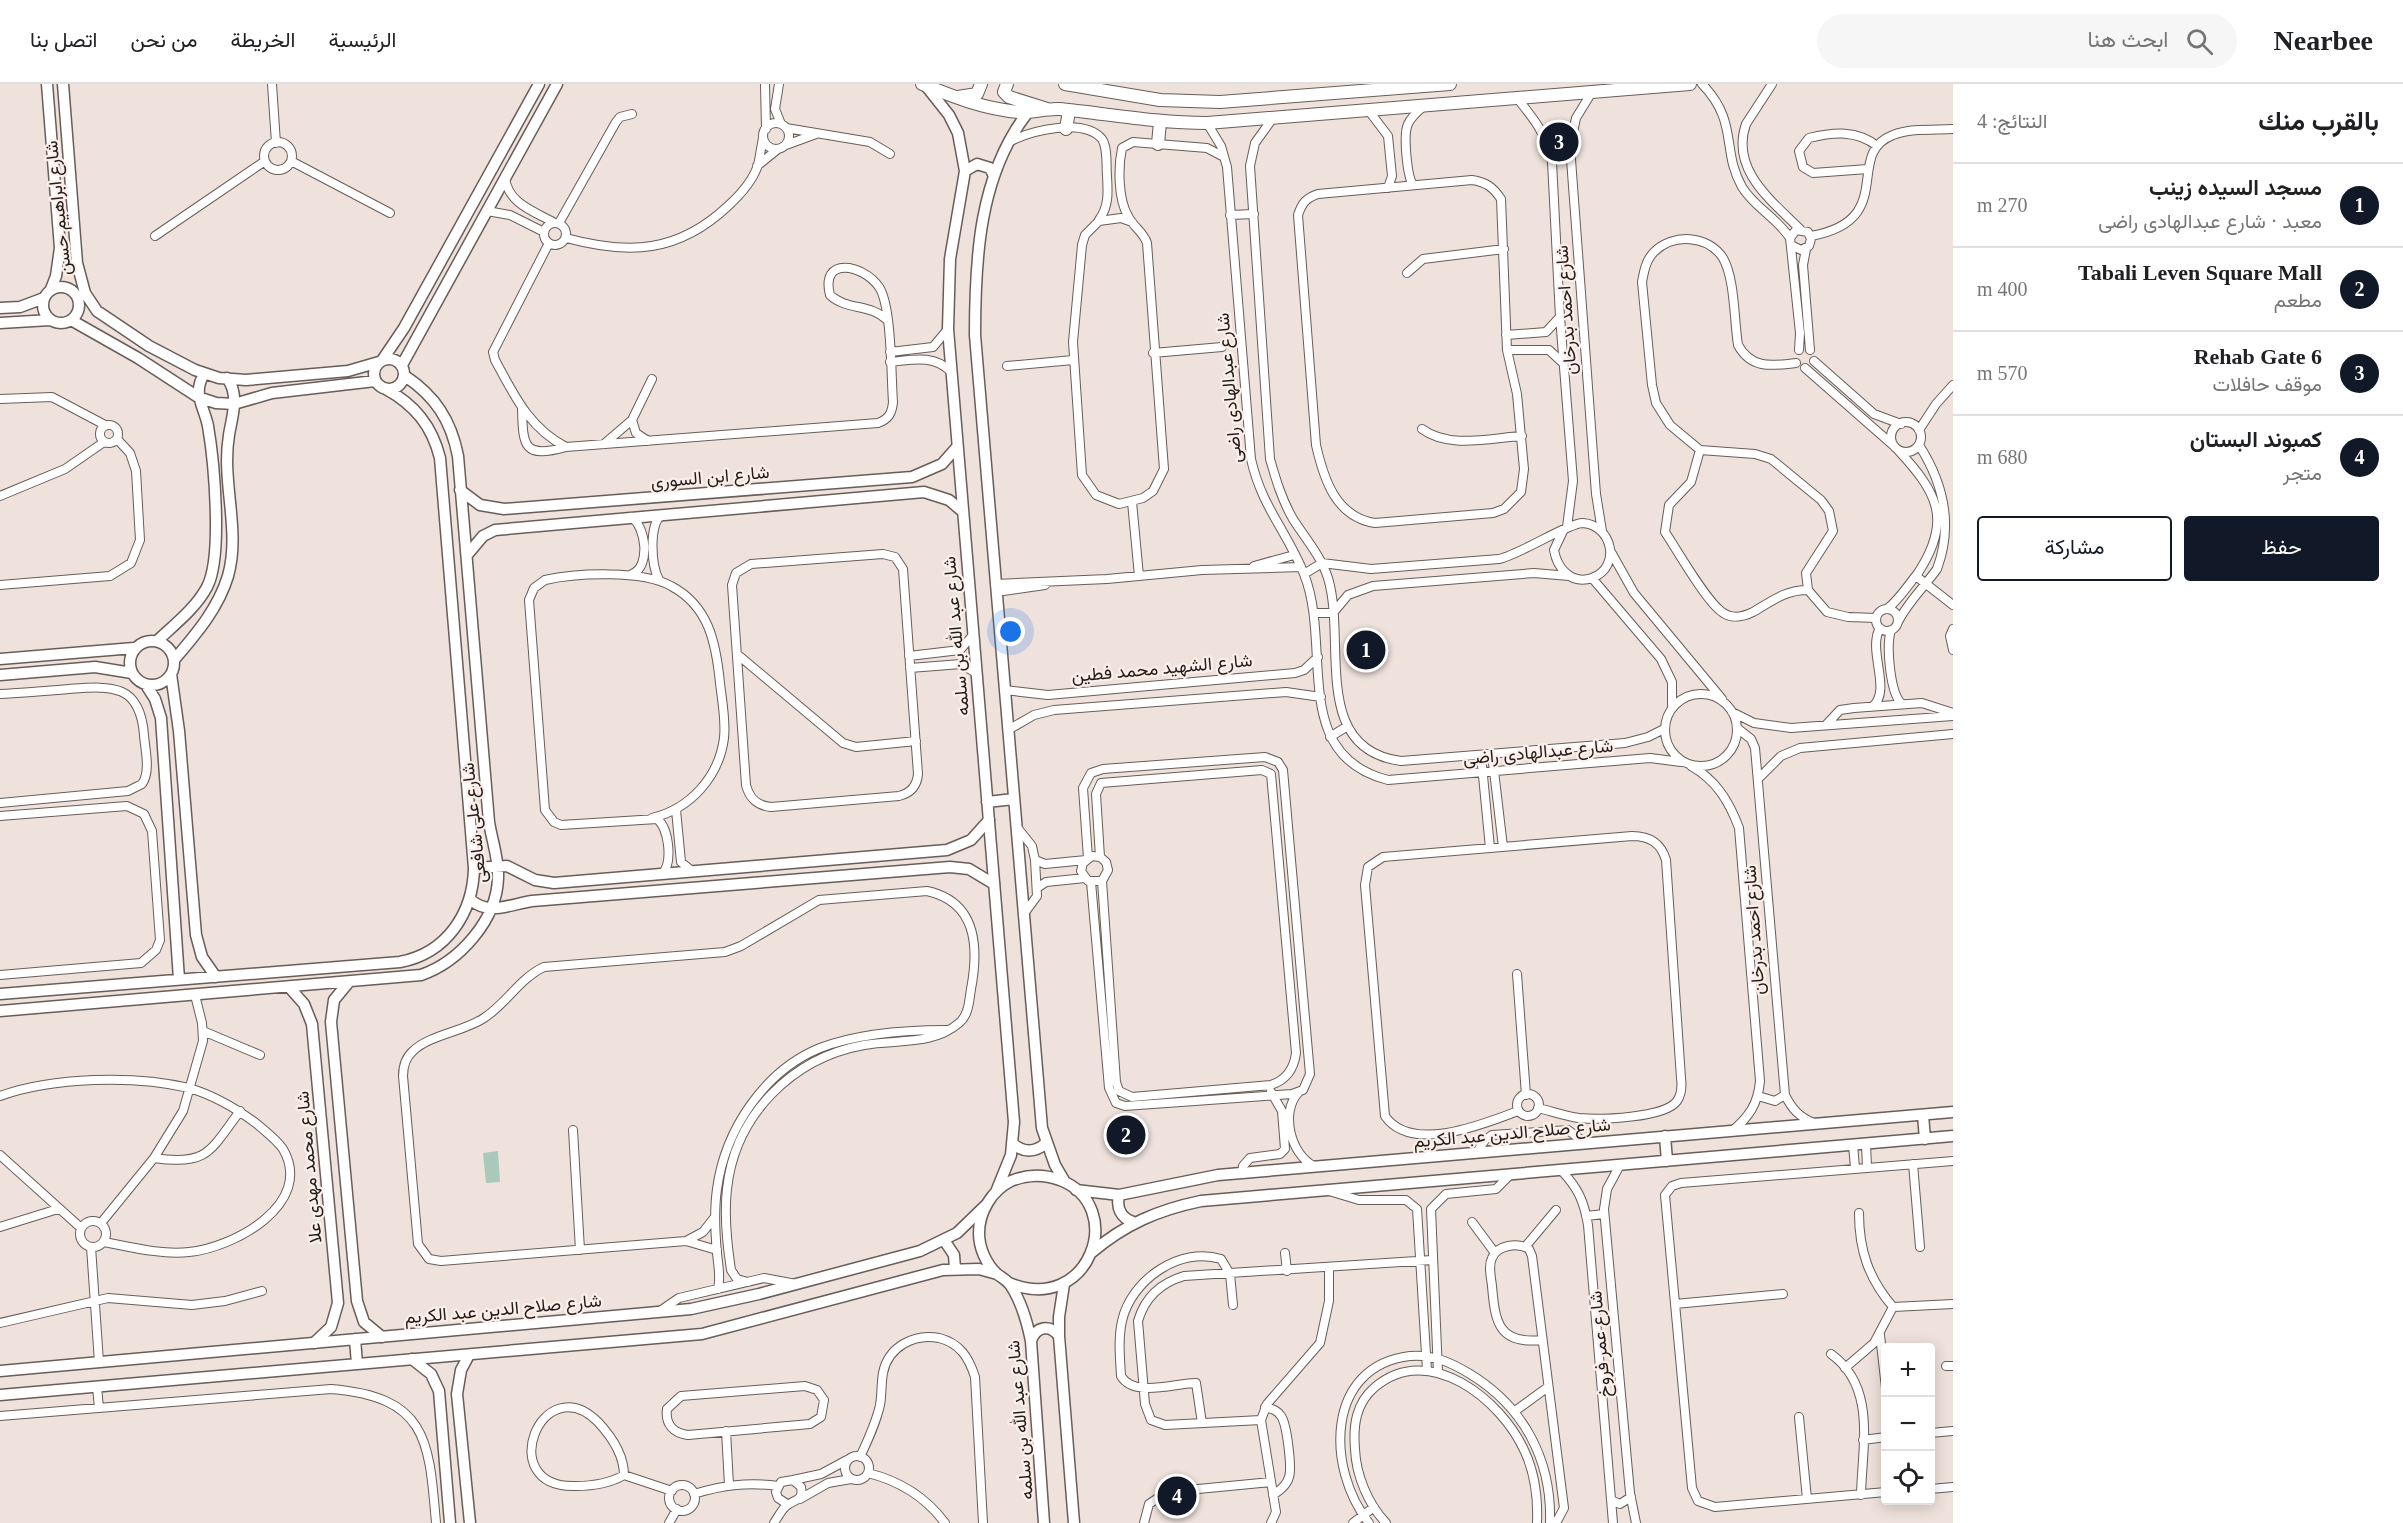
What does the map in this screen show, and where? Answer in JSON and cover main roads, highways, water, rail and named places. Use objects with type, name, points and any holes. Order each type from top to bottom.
[{"type":"main road","points":[[957,97],[977,94],[981,84]]},
{"type":"main road","points":[[1007,84],[1004,92],[1009,97],[1049,109],[1160,122],[1207,123],[1689,84]]},
{"type":"main road","points":[[1065,84],[1160,100],[1220,102],[1450,84]]},
{"type":"main road","points":[[924,85],[990,108],[1028,112],[1049,109]]},
{"type":"main road","points":[[1066,129],[1069,111]]},
{"type":"main road","points":[[1158,144],[1160,122]]},
{"type":"place","name":"Rehab Gate 6","points":[[1559,142]]},
{"type":"place","name":"مسجد السيده زينب","points":[[1366,650]]},
{"type":"place","name":"Tabali Leven Square Mall","points":[[1126,1135]]},
{"type":"place","name":"كمبوند البستان","points":[[1177,1496]]}]
